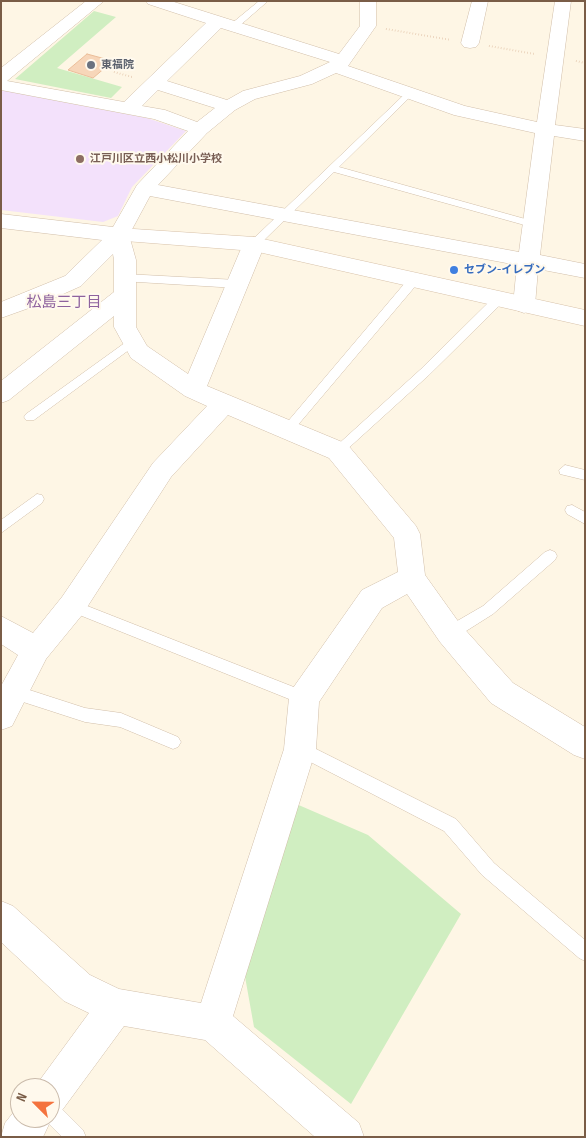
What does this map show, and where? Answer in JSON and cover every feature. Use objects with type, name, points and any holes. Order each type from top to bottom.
[{"type":"street","points":[[1,77],[96,1]]},
{"type":"street","points":[[154,1],[339,64],[409,93],[460,111],[545,129],[585,135]]},
{"type":"street","points":[[1,310],[35,298],[73,280],[119,235],[144,189],[200,129],[229,106],[249,95],[298,83],[339,64],[368,26],[368,1]]},
{"type":"street","points":[[470,43],[480,1]]},
{"type":"street","points":[[524,305],[532,224],[563,1]]},
{"type":"street","points":[[128,109],[154,83],[226,24]]},
{"type":"street","points":[[154,83],[229,106]]},
{"type":"street","points":[[1,85],[158,114],[200,129]]},
{"type":"street","points":[[144,189],[585,271]]},
{"type":"street","points":[[1,221],[119,235],[254,244],[585,318]]},
{"type":"street","points":[[119,235],[125,260],[125,327],[139,352],[193,390],[226,402],[338,451],[407,534],[412,578],[450,633],[502,693],[585,744]]},
{"type":"street","points":[[193,390],[254,244]]},
{"type":"street","points":[[1,394],[125,287]]},
{"type":"street","points":[[1,716],[36,650],[72,606],[162,470],[226,402]]},
{"type":"street","points":[[213,1023],[300,749],[304,698],[372,599],[412,578]]},
{"type":"street","points":[[1,629],[36,650]]},
{"type":"street","points":[[1,918],[77,988],[116,1007],[213,1023],[345,1137]]},
{"type":"street","points":[[60,1083],[116,1007]]},
{"type":"lane","points":[[226,24],[264,1]]},
{"type":"lane","points":[[254,244],[409,93]]},
{"type":"lane","points":[[332,168],[532,224]]},
{"type":"lane","points":[[288,429],[414,280]]},
{"type":"lane","points":[[125,287],[237,284]]},
{"type":"lane","points":[[338,451],[425,372],[499,299]]},
{"type":"lane","points":[[30,417],[133,341]]},
{"type":"lane","points":[[565,470],[585,475]]},
{"type":"lane","points":[[1,528],[37,499]]},
{"type":"lane","points":[[572,510],[585,519]]},
{"type":"lane","points":[[450,633],[488,610],[550,556]]},
{"type":"lane","points":[[72,606],[304,698]]},
{"type":"lane","points":[[14,692],[85,715],[121,720],[173,742]]},
{"type":"lane","points":[[300,749],[450,825],[488,868],[585,952]]},
{"type":"lane","points":[[60,1121],[76,1137]]},
{"type":"path","points":[[368,26],[585,63]]},
{"type":"shaded area","name":"江戸川区立西小松川小学校","points":[[1,90],[147,118],[186,131],[132,187],[118,216],[103,222],[1,210]]},
{"type":"green space","points":[[94,11],[116,17],[57,68],[122,87],[111,98],[15,79]]},
{"type":"green space","points":[[294,803],[368,835],[461,914],[351,1104],[254,1027],[244,971]]},
{"type":"building","points":[[87,54],[113,61],[93,78],[68,70]]},
{"type":"place","name":"東福院","points":[[91,65]]},
{"type":"place","name":"江戸川区立西小松川小学校","points":[[80,159]]},
{"type":"place","name":"セブン-イレブン","points":[[454,270]]},
{"type":"district","name":"松島三丁目","points":[[64,303]]}]
